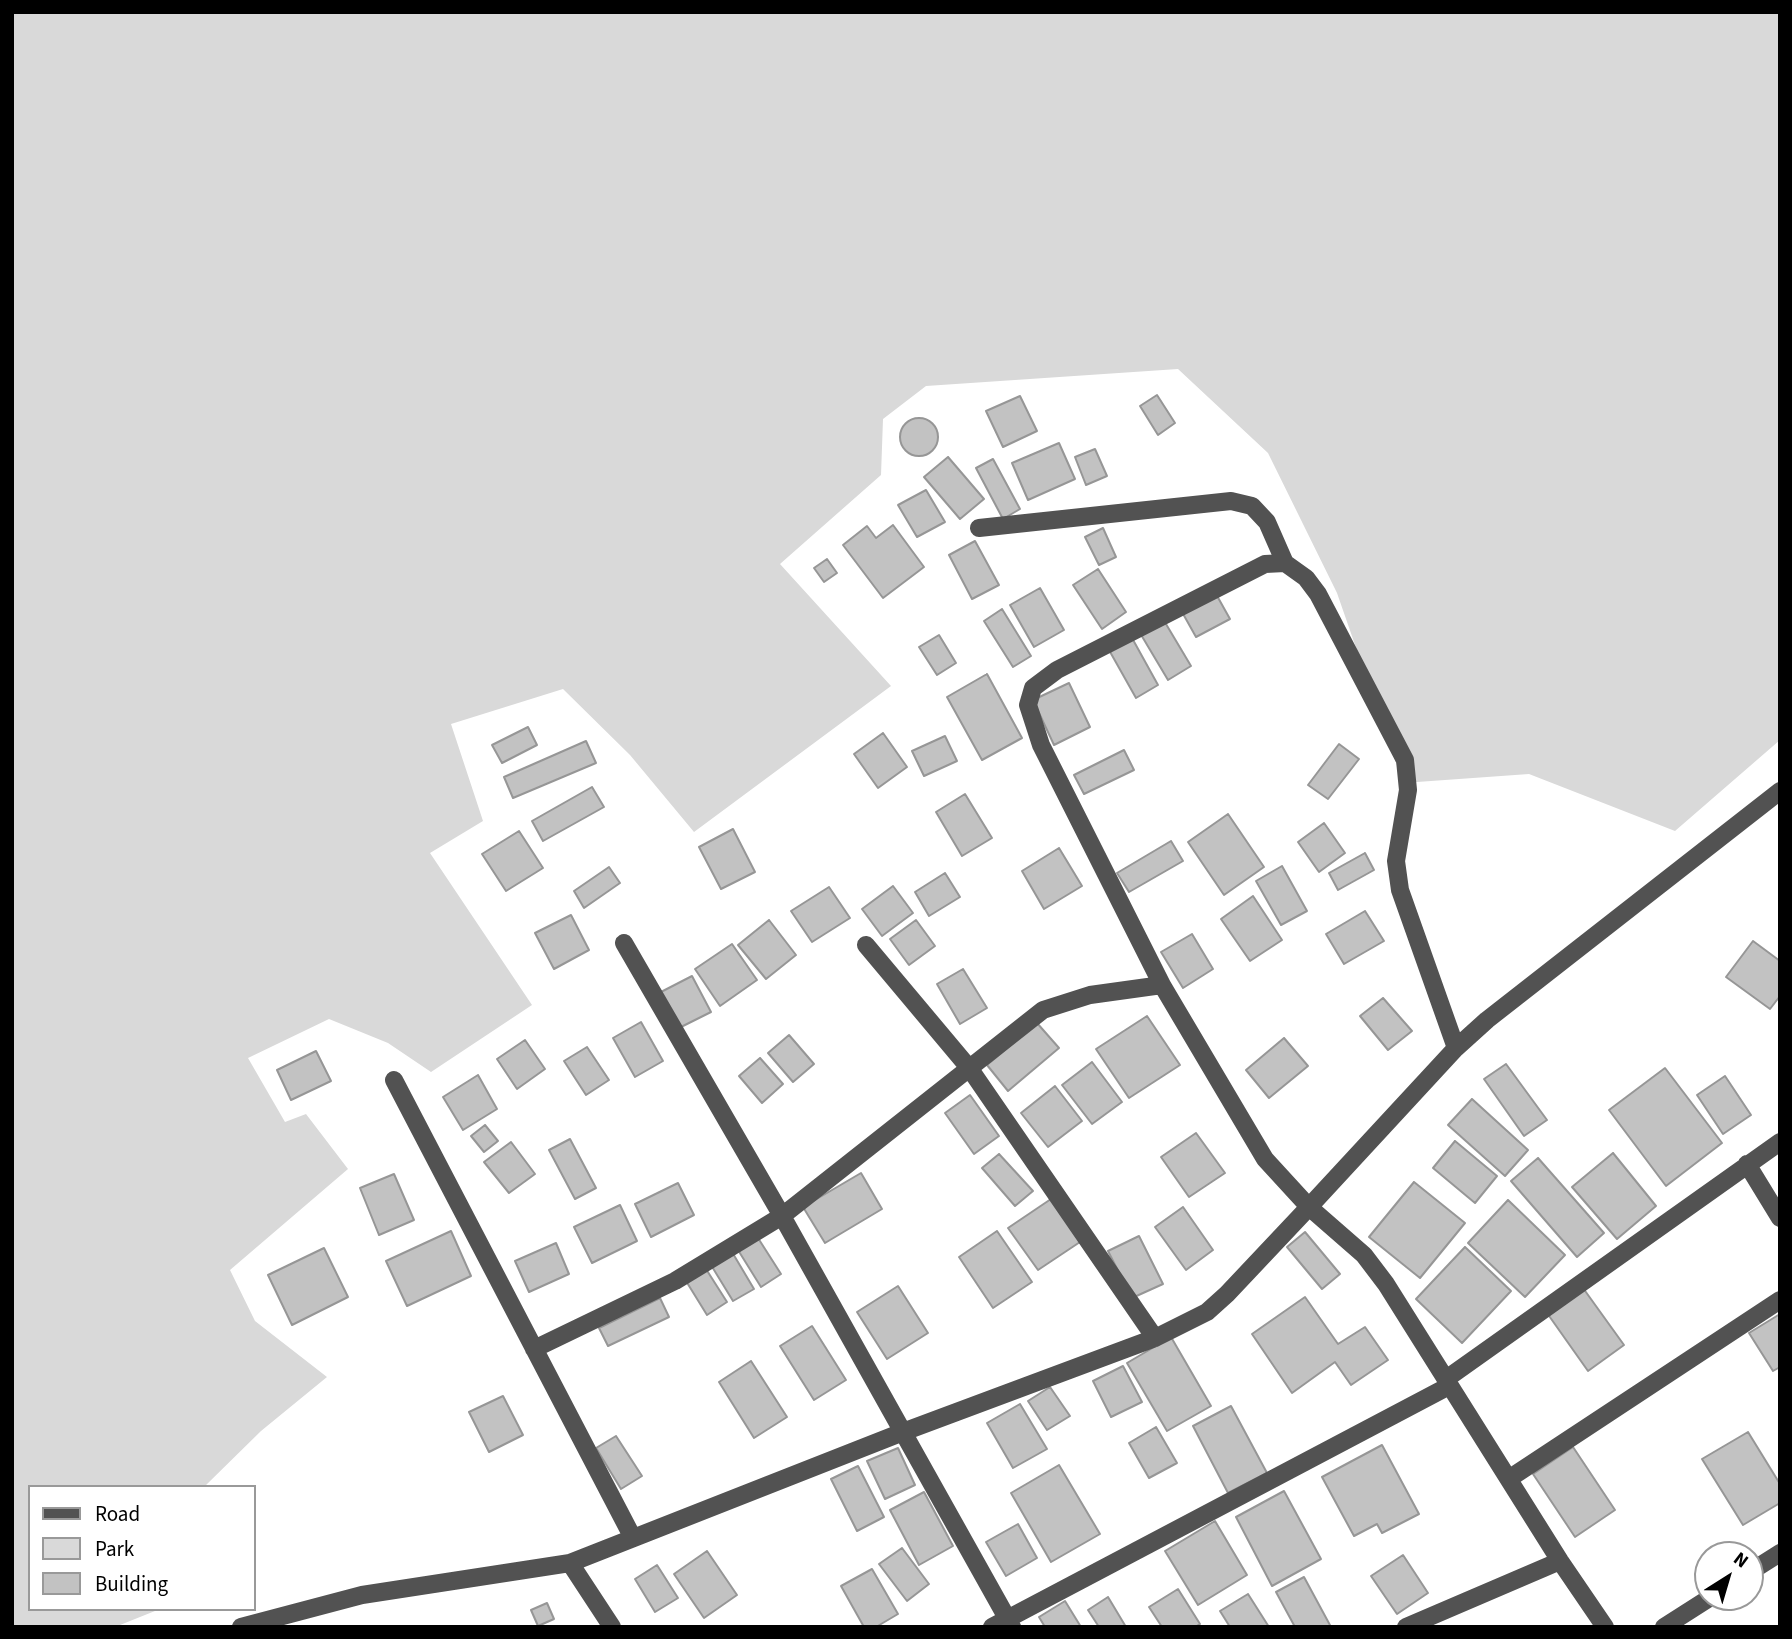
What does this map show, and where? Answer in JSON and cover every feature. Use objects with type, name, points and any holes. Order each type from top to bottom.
[{"type":"street","points":[[979,528],[1231,501],[1252,506],[1267,523],[1285,563],[1306,578],[1318,594],[1405,760],[1408,790],[1396,861],[1399,890],[1456,1048]]},
{"type":"street","points":[[1285,563],[1265,564],[1249,570],[1058,670],[1033,688],[1028,705],[1041,746],[1162,985],[1265,1159],[1309,1207],[1364,1255],[1386,1284],[1605,1627]]},
{"type":"street","points":[[241,1627],[362,1595],[570,1563],[903,1432],[1155,1338],[1207,1312],[1227,1294],[1456,1048],[1487,1020],[1780,791]]},
{"type":"street","points":[[624,943],[903,1432],[1004,1624],[1448,1382],[1780,1142]]},
{"type":"street","points":[[866,945],[970,1069],[1155,1338]]},
{"type":"street","points":[[534,1349],[676,1281],[782,1216],[1043,1010],[1090,995],[1162,985]]},
{"type":"street","points":[[394,1080],[633,1538]]},
{"type":"street","points":[[1747,1164],[1780,1218]]},
{"type":"street","points":[[1510,1478],[1780,1300]]},
{"type":"street","points":[[1764,1563],[1780,1553]]},
{"type":"street","points":[[1406,1627],[1560,1560]]},
{"type":"street","points":[[570,1563],[612,1627]]},
{"type":"street","points":[[1664,1627],[1694,1608]]},
{"type":"green space","points":[[12,12],[1780,12],[1780,740],[1675,831],[1529,774],[1403,783],[1337,593],[1268,453],[1178,369],[926,386],[883,419],[881,475],[780,564],[891,686],[694,832],[630,755],[563,689],[451,724],[483,821],[430,853],[532,1005],[431,1072],[388,1043],[329,1019],[248,1058],[285,1122],[306,1114],[348,1169],[230,1270],[255,1321],[327,1377],[261,1431],[206,1485],[28,1485],[28,1611],[155,1611],[115,1627],[12,1627]]},
{"type":"building","points":[[1157,395],[1175,423],[1158,435],[1140,406]]},
{"type":"building","points":[[1020,396],[1037,431],[1003,447],[986,411]]},
{"type":"building","points":[[919,418],[932,424],[938,437],[932,450],[919,456],[906,450],[900,437],[906,424]]},
{"type":"building","points":[[1059,443],[1075,479],[1028,500],[1012,463]]},
{"type":"building","points":[[1095,449],[1107,476],[1086,485],[1075,457]]},
{"type":"building","points":[[948,457],[984,499],[960,519],[924,477]]},
{"type":"building","points":[[993,459],[1020,509],[1003,519],[976,468]]},
{"type":"building","points":[[926,490],[945,522],[917,537],[898,505]]},
{"type":"building","points":[[893,525],[924,567],[883,598],[843,545],[867,526],[876,538]]},
{"type":"building","points":[[1103,528],[1116,557],[1099,565],[1085,537]]},
{"type":"building","points":[[975,541],[999,585],[972,599],[949,555]]},
{"type":"building","points":[[827,559],[837,573],[824,582],[814,568]]},
{"type":"building","points":[[1098,569],[1126,612],[1102,629],[1073,585]]},
{"type":"building","points":[[1040,588],[1064,630],[1034,647],[1010,605]]},
{"type":"building","points":[[1216,594],[1230,619],[1196,637],[1182,612]]},
{"type":"building","points":[[1002,609],[1031,656],[1013,667],[984,621]]},
{"type":"building","points":[[1163,619],[1191,666],[1168,680],[1140,633]]},
{"type":"building","points":[[939,635],[956,663],[937,675],[919,647]]},
{"type":"building","points":[[1132,638],[1158,685],[1136,698],[1109,650]]},
{"type":"building","points":[[987,674],[1022,738],[982,760],[947,697]]},
{"type":"building","points":[[1069,683],[1090,727],[1054,745],[1033,700]]},
{"type":"building","points":[[528,727],[537,745],[502,763],[492,745]]},
{"type":"building","points":[[883,733],[907,767],[878,788],[854,754]]},
{"type":"building","points":[[945,736],[957,761],[924,776],[912,751]]},
{"type":"building","points":[[586,741],[596,763],[513,798],[504,777]]},
{"type":"building","points":[[1339,744],[1359,759],[1328,799],[1308,785]]},
{"type":"building","points":[[1124,750],[1134,770],[1084,794],[1074,775]]},
{"type":"building","points":[[592,787],[604,807],[543,841],[532,821]]},
{"type":"building","points":[[965,794],[992,838],[962,856],[936,812]]},
{"type":"building","points":[[1228,814],[1264,867],[1224,895],[1188,842]]},
{"type":"building","points":[[1324,823],[1345,853],[1319,872],[1298,842]]},
{"type":"building","points":[[733,829],[755,872],[721,889],[699,847]]},
{"type":"building","points":[[519,831],[543,868],[506,891],[482,854]]},
{"type":"building","points":[[1171,841],[1183,861],[1129,892],[1117,873]]},
{"type":"building","points":[[1059,848],[1082,886],[1044,909],[1022,871]]},
{"type":"building","points":[[1365,853],[1374,870],[1338,890],[1329,873]]},
{"type":"building","points":[[1282,866],[1307,911],[1281,925],[1256,881]]},
{"type":"building","points":[[609,867],[620,883],[584,908],[574,891]]},
{"type":"building","points":[[945,873],[960,897],[929,916],[915,892]]},
{"type":"building","points":[[893,886],[913,913],[882,936],[862,909]]},
{"type":"building","points":[[829,887],[850,918],[812,942],[791,911]]},
{"type":"building","points":[[1253,896],[1282,940],[1250,961],[1221,919]]},
{"type":"building","points":[[1365,911],[1384,941],[1344,964],[1326,934]]},
{"type":"building","points":[[571,915],[589,950],[554,969],[535,933]]},
{"type":"building","points":[[769,920],[796,955],[766,979],[738,945]]},
{"type":"building","points":[[916,920],[935,946],[909,965],[890,939]]},
{"type":"building","points":[[1192,934],[1213,969],[1183,988],[1161,952]]},
{"type":"building","points":[[1753,941],[1780,961],[1780,996],[1770,1009],[1726,977]]},
{"type":"building","points":[[732,944],[757,980],[720,1006],[695,969]]},
{"type":"building","points":[[963,969],[987,1008],[960,1024],[937,984]]},
{"type":"building","points":[[692,976],[711,1012],[677,1029],[659,993]]},
{"type":"building","points":[[1383,998],[1412,1031],[1388,1050],[1360,1016]]},
{"type":"building","points":[[1147,1016],[1180,1065],[1129,1098],[1096,1049]]},
{"type":"building","points":[[641,1022],[663,1061],[635,1077],[613,1038]]},
{"type":"building","points":[[1037,1023],[1059,1048],[1008,1091],[987,1065]]},
{"type":"building","points":[[789,1035],[814,1064],[793,1082],[768,1053]]},
{"type":"building","points":[[1284,1038],[1308,1066],[1269,1098],[1246,1070]]},
{"type":"building","points":[[525,1040],[545,1069],[517,1089],[497,1059]]},
{"type":"building","points":[[587,1047],[609,1080],[586,1095],[564,1061]]},
{"type":"building","points":[[316,1051],[331,1081],[291,1100],[277,1070]]},
{"type":"building","points":[[760,1058],[783,1084],[762,1103],[739,1076]]},
{"type":"building","points":[[1092,1062],[1122,1102],[1092,1124],[1062,1085]]},
{"type":"building","points":[[1506,1064],[1547,1120],[1524,1136],[1484,1079]]},
{"type":"building","points":[[1665,1068],[1722,1143],[1666,1186],[1609,1110]]},
{"type":"building","points":[[478,1075],[497,1109],[463,1130],[443,1097]]},
{"type":"building","points":[[1725,1076],[1751,1115],[1723,1134],[1697,1095]]},
{"type":"building","points":[[1055,1086],[1082,1121],[1048,1147],[1021,1113]]},
{"type":"building","points":[[970,1095],[999,1136],[974,1154],[945,1113]]},
{"type":"building","points":[[1472,1099],[1528,1150],[1505,1176],[1448,1125]]},
{"type":"building","points":[[485,1125],[498,1141],[484,1152],[471,1136]]},
{"type":"building","points":[[1196,1133],[1225,1173],[1189,1197],[1161,1157]]},
{"type":"building","points":[[570,1139],[596,1188],[575,1199],[549,1150]]},
{"type":"building","points":[[1455,1141],[1497,1176],[1475,1203],[1433,1168]]},
{"type":"building","points":[[511,1142],[535,1174],[509,1193],[484,1162]]},
{"type":"building","points":[[1613,1153],[1656,1206],[1617,1239],[1572,1187]]},
{"type":"building","points":[[999,1154],[1033,1191],[1015,1206],[982,1168]]},
{"type":"building","points":[[1538,1158],[1604,1233],[1577,1257],[1511,1181]]},
{"type":"building","points":[[861,1173],[882,1209],[825,1243],[803,1207]]},
{"type":"building","points":[[394,1174],[414,1220],[379,1235],[360,1188]]},
{"type":"building","points":[[1414,1182],[1465,1223],[1420,1278],[1369,1237]]},
{"type":"building","points":[[678,1183],[694,1215],[651,1237],[635,1204]]},
{"type":"building","points":[[1051,1199],[1080,1242],[1038,1270],[1008,1228]]},
{"type":"building","points":[[1508,1200],[1565,1255],[1525,1297],[1468,1243]]},
{"type":"building","points":[[620,1205],[637,1241],[592,1263],[574,1227]]},
{"type":"building","points":[[1183,1207],[1213,1250],[1186,1270],[1155,1227]]},
{"type":"building","points":[[451,1231],[471,1276],[407,1306],[386,1261]]},
{"type":"building","points":[[997,1231],[1032,1282],[993,1308],[959,1257]]},
{"type":"building","points":[[1305,1232],[1340,1274],[1322,1289],[1287,1247]]},
{"type":"building","points":[[1139,1236],[1163,1284],[1132,1298],[1108,1251]]},
{"type":"building","points":[[758,1238],[781,1274],[761,1287],[738,1250]]},
{"type":"building","points":[[556,1243],[569,1274],[529,1292],[515,1261]]},
{"type":"building","points":[[1465,1247],[1511,1291],[1462,1343],[1416,1299]]},
{"type":"building","points":[[324,1248],[348,1297],[292,1325],[268,1275]]},
{"type":"building","points":[[732,1252],[754,1289],[733,1301],[711,1265]]},
{"type":"building","points":[[706,1269],[727,1302],[707,1315],[686,1281]]},
{"type":"building","points":[[898,1286],[928,1333],[887,1359],[857,1312]]},
{"type":"building","points":[[1583,1288],[1624,1345],[1588,1371],[1547,1313]]},
{"type":"building","points":[[1305,1297],[1338,1344],[1365,1327],[1388,1360],[1351,1385],[1335,1362],[1292,1393],[1252,1334]]},
{"type":"building","points":[[660,1298],[669,1317],[608,1346],[599,1328]]},
{"type":"building","points":[[1780,1314],[1780,1367],[1773,1371],[1749,1333]]},
{"type":"building","points":[[812,1326],[846,1380],[814,1400],[780,1346]]},
{"type":"building","points":[[1171,1337],[1211,1406],[1167,1431],[1127,1363]]},
{"type":"building","points":[[751,1361],[787,1417],[754,1438],[719,1382]]},
{"type":"building","points":[[1123,1366],[1142,1402],[1111,1417],[1093,1381]]},
{"type":"building","points":[[1050,1387],[1070,1416],[1047,1430],[1028,1401]]},
{"type":"building","points":[[503,1396],[523,1435],[489,1452],[469,1412]]},
{"type":"building","points":[[1020,1404],[1047,1449],[1013,1468],[987,1423]]},
{"type":"building","points":[[1231,1406],[1267,1473],[1228,1493],[1193,1426]]},
{"type":"building","points":[[1156,1427],[1177,1463],[1149,1478],[1129,1443]]},
{"type":"building","points":[[1748,1432],[1780,1484],[1780,1503],[1743,1525],[1702,1459]]},
{"type":"building","points":[[616,1436],[642,1476],[621,1489],[596,1448]]},
{"type":"building","points":[[1382,1445],[1419,1514],[1382,1533],[1377,1524],[1354,1536],[1322,1477]]},
{"type":"building","points":[[1573,1447],[1615,1510],[1575,1537],[1533,1474]]},
{"type":"building","points":[[898,1448],[915,1485],[885,1499],[867,1461]]},
{"type":"building","points":[[1059,1465],[1100,1534],[1051,1562],[1011,1493]]},
{"type":"building","points":[[858,1466],[884,1517],[857,1531],[831,1479]]},
{"type":"building","points":[[1284,1491],[1321,1559],[1272,1586],[1236,1517]]},
{"type":"building","points":[[924,1492],[953,1546],[919,1565],[890,1510]]},
{"type":"building","points":[[1215,1521],[1247,1575],[1198,1605],[1165,1551]]},
{"type":"building","points":[[1018,1524],[1037,1558],[1006,1576],[986,1542]]},
{"type":"building","points":[[902,1548],[929,1584],[907,1601],[879,1564]]},
{"type":"building","points":[[707,1551],[737,1595],[704,1618],[674,1574]]},
{"type":"building","points":[[1403,1555],[1428,1593],[1397,1614],[1371,1576]]},
{"type":"building","points":[[657,1565],[678,1598],[655,1612],[635,1579]]},
{"type":"building","points":[[872,1569],[898,1614],[876,1627],[864,1627],[841,1586]]},
{"type":"building","points":[[1304,1577],[1331,1627],[1295,1627],[1276,1592]]},
{"type":"building","points":[[1178,1589],[1200,1624],[1195,1627],[1162,1627],[1149,1607]]},
{"type":"building","points":[[1248,1594],[1269,1627],[1230,1627],[1220,1611]]},
{"type":"building","points":[[1108,1597],[1126,1627],[1099,1627],[1088,1610]]},
{"type":"building","points":[[1065,1601],[1081,1627],[1045,1627],[1039,1617]]},
{"type":"building","points":[[547,1603],[554,1619],[538,1626],[531,1610]]}]
